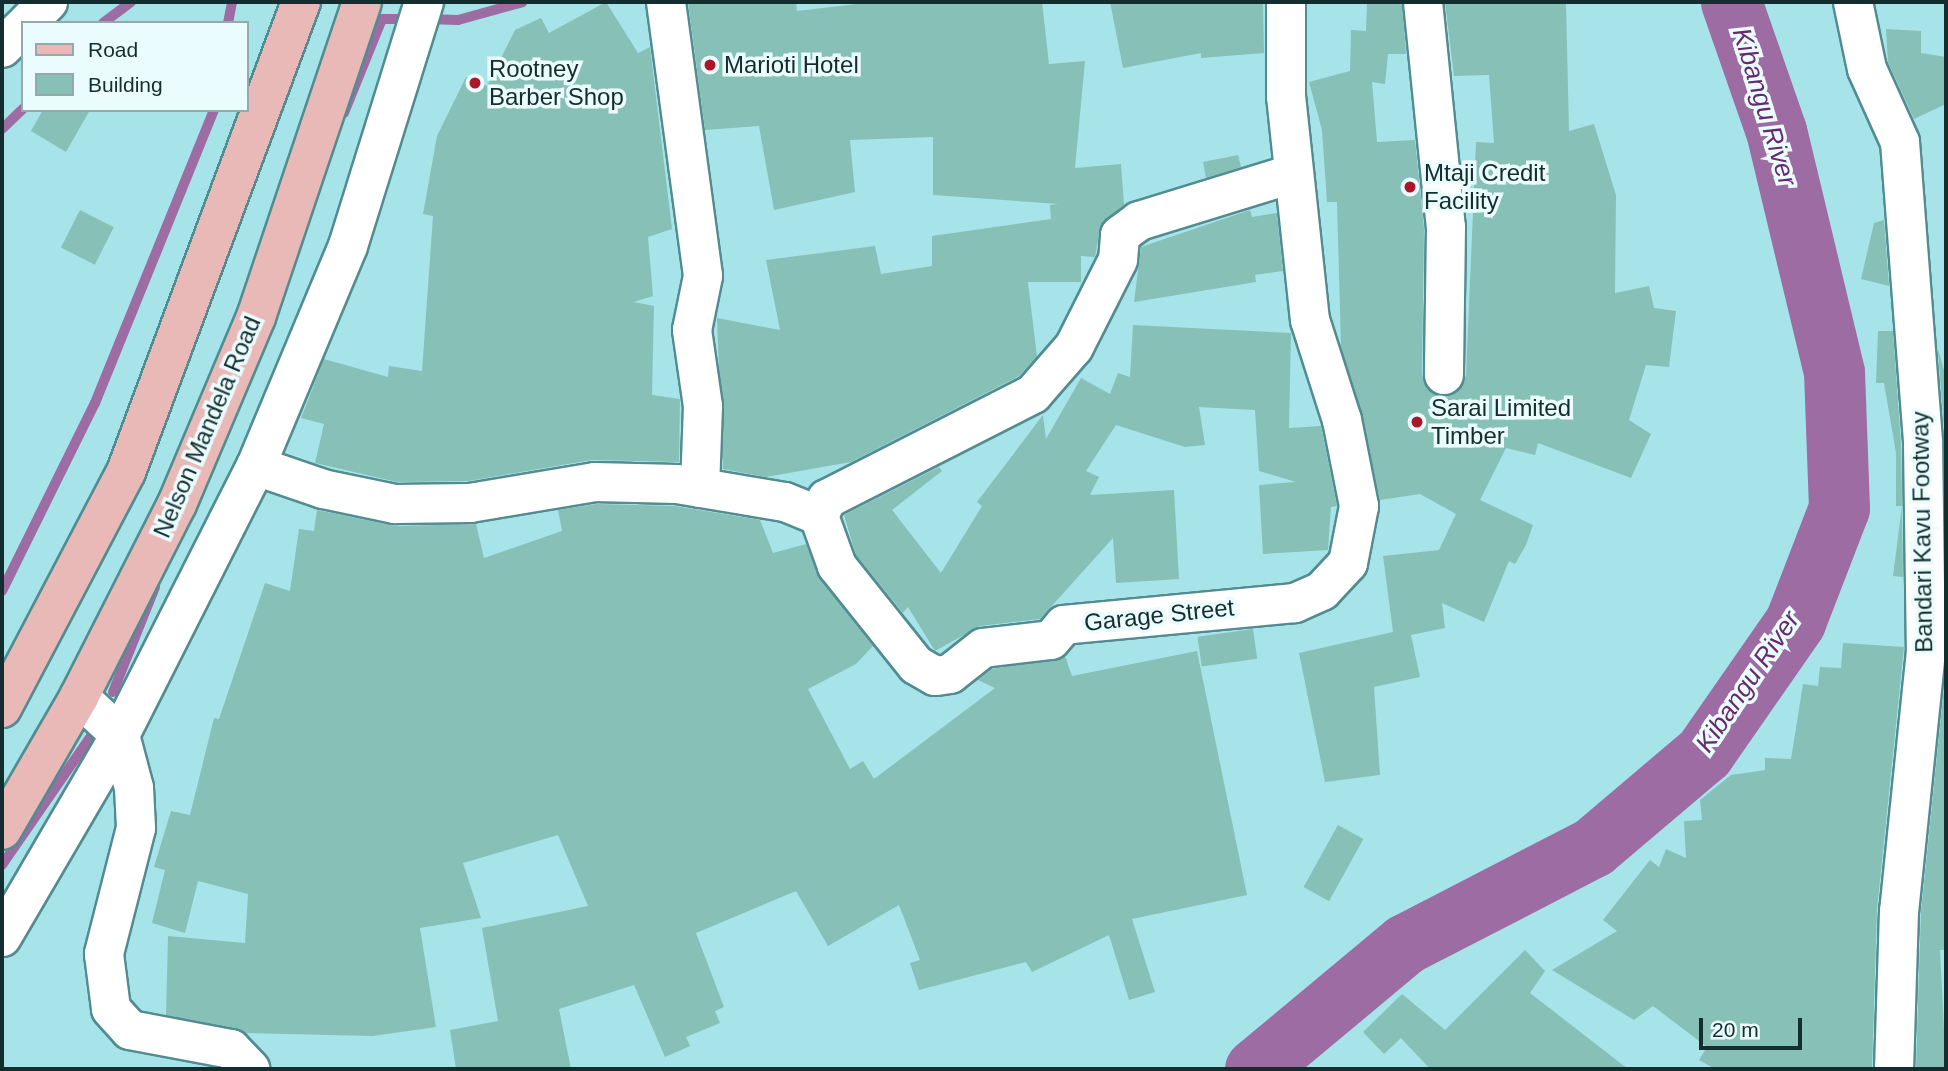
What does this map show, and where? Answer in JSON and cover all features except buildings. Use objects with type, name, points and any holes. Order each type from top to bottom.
[{"type":"main road","points":[[2,708],[126,472],[301,2]]},
{"type":"main road","name":"Nelson Mandela Road","points":[[2,830],[79,697],[177,504],[256,317],[362,2]]},
{"type":"street","points":[[29,21],[48,2]]},
{"type":"street","points":[[2,937],[120,735],[256,466],[348,246],[424,2]]},
{"type":"street","points":[[666,2],[703,276],[692,330],[703,406],[700,488]]},
{"type":"street","name":"Garage Street","points":[[819,516],[837,566],[884,631],[935,676],[950,674],[990,645],[1051,640],[1064,625],[1294,603],[1322,591],[1348,563],[1359,506],[1342,420],[1310,320],[1292,174],[1286,2]]},
{"type":"street","points":[[1423,2],[1446,227],[1444,375]]},
{"type":"street","name":"Bandari Kavu Footway","points":[[1853,2],[1867,69],[1900,142],[1923,443],[1926,651],[1899,911],[1894,1069]]},
{"type":"street","points":[[2,48],[21,29]]},
{"type":"street","points":[[256,466],[395,504],[470,503],[595,482],[700,488],[785,502],[819,516],[827,499],[848,484],[1033,394],[1054,375],[1118,260],[1121,235],[1139,221],[1292,174]]},
{"type":"street","points":[[79,697],[120,735],[135,788],[136,828],[104,954],[111,1009],[130,1030],[231,1049],[250,1069]]},
{"type":"waterway","points":[[106,21],[131,2]]},
{"type":"waterway","points":[[228,21],[232,2]]},
{"type":"waterway","points":[[427,19],[458,20],[523,2]]},
{"type":"waterway","name":"Kibangu River","points":[[1255,1069],[1405,944],[1593,847],[1704,753],[1795,622],[1839,508],[1834,372],[1776,131],[1731,2]]},
{"type":"waterway","points":[[344,113],[382,19],[411,19]]},
{"type":"waterway","points":[[2,129],[21,111]]},
{"type":"waterway","points":[[2,591],[95,403],[213,112]]},
{"type":"waterway","points":[[113,692],[155,587]]},
{"type":"waterway","points":[[2,865],[93,733]]},
{"type":"place","name":"Marioti Hotel","points":[[710,65]]},
{"type":"place","name":"Rootney Barber Shop","points":[[475,83]]},
{"type":"place","name":"Mtaji Credit Facility","points":[[1410,187]]},
{"type":"place","name":"Sarai Limited Timber","points":[[1417,422]]}]
